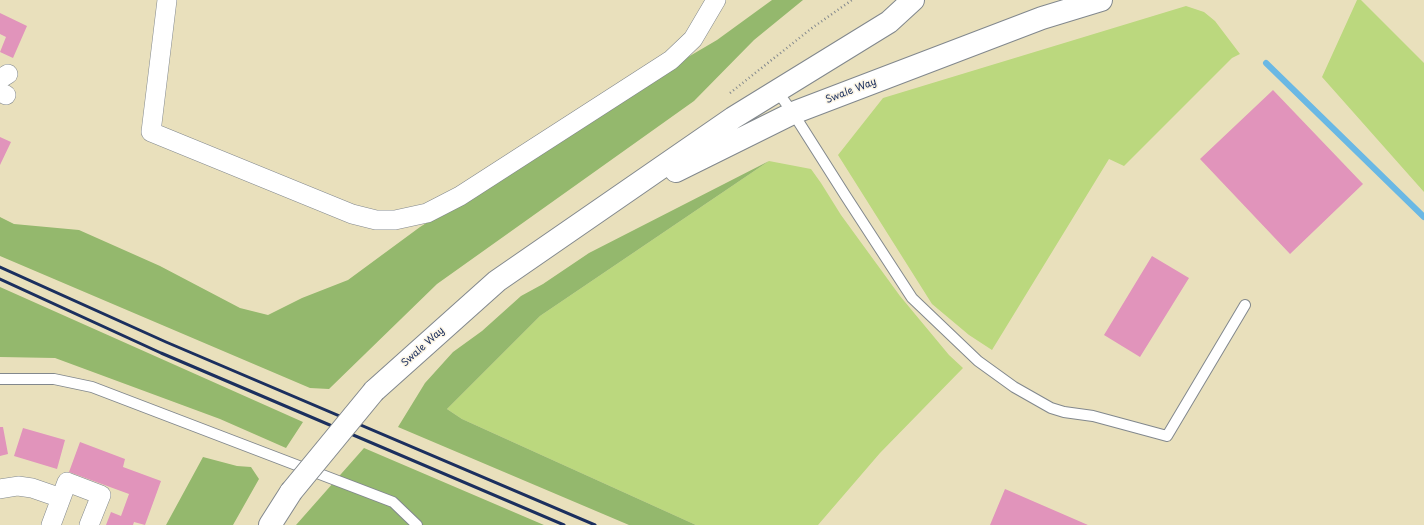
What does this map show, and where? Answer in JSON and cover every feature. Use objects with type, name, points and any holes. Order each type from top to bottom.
[{"type":"main road","name":"Swale Way","points":[[270,525],[291,492],[374,391],[497,281],[733,118],[889,22],[913,0]]},
{"type":"main road","name":"Swale Way","points":[[611,203],[793,113],[1042,18],[1101,0]]},
{"type":"street","points":[[167,0],[151,132],[352,214],[376,220],[395,220],[427,213],[460,196],[671,60],[693,39],[716,0]]},
{"type":"street","points":[[50,525],[67,482],[101,495],[89,525]]},
{"type":"street","points":[[0,489],[18,486],[32,488],[61,498]]},
{"type":"lane","points":[[777,91],[793,113],[912,298],[978,361],[1014,387],[1051,408],[1064,412],[1093,416],[1167,436],[1245,305]]},
{"type":"lane","points":[[0,379],[54,379],[92,387],[393,502],[417,525]]},
{"type":"green space","points":[[772,0],[803,0],[754,40],[694,101],[437,284],[329,389],[310,388],[0,256],[0,217],[14,224],[79,230],[160,266],[240,308],[268,315],[302,298],[348,280],[420,227],[637,87],[717,40]]},
{"type":"green space","points":[[1357,0],[1361,0],[1424,63],[1424,192],[1322,77]]},
{"type":"green space","points":[[1186,6],[1204,12],[1215,21],[1240,54],[1232,58],[1124,166],[1109,159],[992,350],[969,335],[932,304],[838,155],[883,98]]},
{"type":"green space","points":[[769,161],[811,169],[841,215],[900,296],[949,355],[963,368],[880,453],[818,525],[696,525],[462,419],[447,409],[540,316]]},
{"type":"green space","points":[[769,161],[540,316],[447,409],[462,419],[696,525],[629,525],[398,427],[425,383],[453,352],[482,331],[521,296],[543,284],[589,253]]},
{"type":"green space","points":[[0,287],[303,422],[286,448],[220,419],[55,358],[0,357]]},
{"type":"green space","points":[[364,448],[544,525],[296,525]]},
{"type":"green space","points":[[203,457],[237,466],[251,467],[259,479],[233,525],[166,525]]},
{"type":"building","points":[[0,13],[27,26],[13,58],[0,52],[6,37],[0,34]]},
{"type":"building","points":[[1273,90],[1363,184],[1290,254],[1200,159]]},
{"type":"building","points":[[0,137],[11,142],[0,165]]},
{"type":"building","points":[[1152,256],[1189,278],[1140,357],[1104,335]]},
{"type":"building","points":[[0,427],[3,427],[8,454],[0,456]]},
{"type":"building","points":[[23,428],[65,440],[57,469],[14,456]]},
{"type":"building","points":[[80,442],[125,459],[123,467],[161,481],[145,525],[134,522],[133,525],[106,525],[111,512],[121,516],[129,494],[69,472]]},
{"type":"building","points":[[1005,489],[1088,525],[990,525]]},
{"type":"waterway","points":[[1266,63],[1424,217]]},
{"type":"railway","points":[[0,267],[166,342],[595,525]]},
{"type":"railway","points":[[0,279],[161,353],[564,525]]}]
